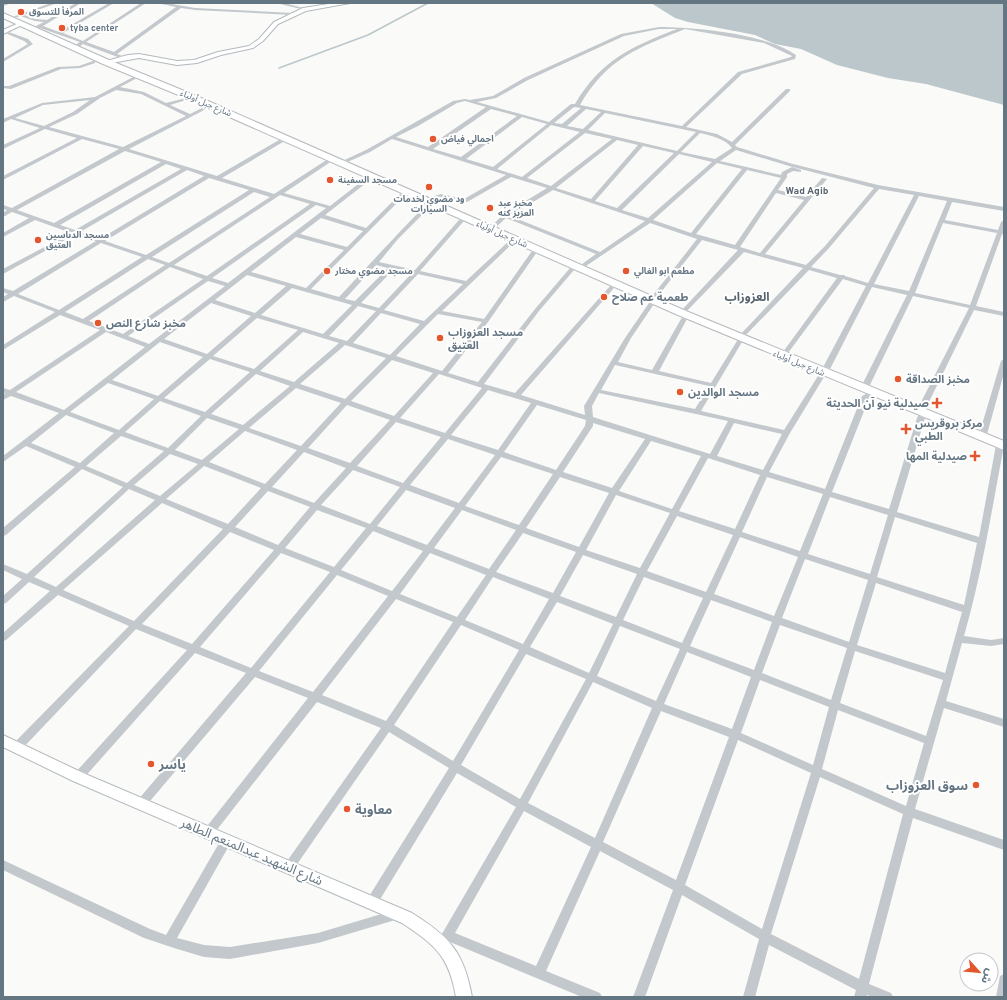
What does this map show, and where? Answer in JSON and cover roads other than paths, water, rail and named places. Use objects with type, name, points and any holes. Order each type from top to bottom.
[{"type":"main road","name":"شارع جبل أولياء","points":[[9,24],[36,27],[74,48],[341,163],[462,221],[534,252],[547,256]]},
{"type":"main road","name":"شارع جبل أولياء","points":[[9,24],[93,62],[139,77],[184,99],[402,194],[491,228],[547,256],[739,340],[1002,448]]},
{"type":"main road","name":"شارع جبل أولياء","points":[[576,269],[612,287],[652,302]]},
{"type":"main road","name":"شارع جبل أولياء","points":[[739,340],[783,356],[822,375]]},
{"type":"main road","name":"شارع جبل أولياء","points":[[921,415],[982,438],[1002,448]]},
{"type":"street","points":[[9,24],[55,3]]},
{"type":"street","points":[[36,27],[79,3]]},
{"type":"street","points":[[60,33],[112,3]]},
{"type":"street","points":[[74,48],[144,3]]},
{"type":"street","points":[[159,3],[195,9],[293,14]]},
{"type":"street","points":[[195,9],[208,3]]},
{"type":"street","points":[[278,3],[305,9]]},
{"type":"street","points":[[106,62],[139,56],[177,63],[195,62],[220,53],[251,47],[261,40],[276,23],[305,9],[347,3]]},
{"type":"street","points":[[114,54],[179,6]]},
{"type":"street","points":[[9,24],[35,20],[48,21]]},
{"type":"street","points":[[3,61],[31,44],[9,24]]},
{"type":"street","points":[[36,27],[60,33],[123,58]]},
{"type":"street","points":[[472,101],[494,97],[526,79],[623,35],[659,28],[684,28],[765,42],[795,56],[740,73],[684,127]]},
{"type":"street","points":[[577,105],[594,78],[620,56],[684,28]]},
{"type":"street","points":[[3,90],[60,68],[80,67],[93,62]]},
{"type":"street","points":[[3,147],[46,127],[116,88],[139,77]]},
{"type":"street","points":[[3,87],[9,88]]},
{"type":"street","points":[[116,88],[142,93],[190,116]]},
{"type":"street","points":[[141,804],[253,672],[445,436],[537,310],[576,269],[601,254],[648,221],[716,162],[734,146],[788,90]]},
{"type":"street","points":[[3,121],[42,104],[98,98]]},
{"type":"street","points":[[167,104],[184,99]]},
{"type":"street","points":[[341,163],[368,151],[455,102],[465,100],[549,123],[782,176]]},
{"type":"street","points":[[494,169],[570,106],[577,105],[715,134],[734,146],[786,169],[740,249],[683,316],[655,371]]},
{"type":"street","points":[[429,149],[490,107]]},
{"type":"street","points":[[563,126],[586,107]]},
{"type":"street","points":[[3,215],[124,149],[206,108]]},
{"type":"street","points":[[523,179],[584,131],[605,111]]},
{"type":"street","points":[[461,160],[520,116]]},
{"type":"street","points":[[11,118],[124,149],[164,163],[253,190],[276,194],[331,208]]},
{"type":"street","points":[[618,210],[700,131]]},
{"type":"street","points":[[3,178],[82,137]]},
{"type":"street","points":[[391,137],[494,169],[701,238],[807,266],[870,285],[1004,314]]},
{"type":"street","points":[[491,228],[505,216],[552,188],[616,138]]},
{"type":"street","points":[[217,179],[281,141]]},
{"type":"street","points":[[592,202],[642,144]]},
{"type":"street","points":[[757,155],[877,189]]},
{"type":"street","points":[[84,321],[327,162]]},
{"type":"street","points":[[55,225],[164,163]]},
{"type":"street","points":[[692,235],[746,168]]},
{"type":"street","points":[[3,272],[185,169]]},
{"type":"street","points":[[782,176],[784,172],[792,169],[822,176],[824,179],[877,189],[1004,208]]},
{"type":"street","points":[[340,300],[375,263],[427,203],[441,196],[465,201],[510,175]]},
{"type":"street","points":[[3,300],[208,176]]},
{"type":"street","points":[[3,460],[368,179]]},
{"type":"street","points":[[762,254],[824,179]]},
{"type":"street","points":[[698,412],[739,340],[807,266],[827,247],[877,189]]},
{"type":"street","points":[[3,348],[253,190]]},
{"type":"street","points":[[774,191],[807,199]]},
{"type":"street","points":[[307,290],[402,194]]},
{"type":"street","points":[[539,973],[708,595],[765,473],[786,433],[822,375],[918,195]]},
{"type":"street","points":[[639,997],[777,620],[828,492],[865,392],[912,294],[950,200]]},
{"type":"street","points":[[123,337],[205,278],[314,204]]},
{"type":"street","points":[[3,207],[230,286]]},
{"type":"street","points":[[321,216],[366,230]]},
{"type":"street","points":[[505,216],[601,254]]},
{"type":"street","points":[[3,235],[34,218]]},
{"type":"street","points":[[3,638],[295,384],[346,344],[417,272],[462,221]]},
{"type":"street","points":[[941,221],[1002,233]]},
{"type":"street","points":[[749,997],[765,937],[816,772],[834,706],[853,647],[921,415],[972,308],[1002,233],[1004,222]]},
{"type":"street","points":[[296,235],[348,249]]},
{"type":"street","points":[[289,867],[388,726],[589,426],[590,420],[587,410],[628,338],[652,302],[701,238]]},
{"type":"street","points":[[10,744],[135,625],[229,528],[346,402],[425,323],[511,242]]},
{"type":"street","points":[[78,777],[194,648],[316,506],[396,418],[440,373],[486,321],[534,252]]},
{"type":"street","points":[[375,263],[468,283]]},
{"type":"street","points":[[324,337],[393,266]]},
{"type":"street","points":[[246,273],[425,323]]},
{"type":"street","points":[[783,356],[842,276]]},
{"type":"street","points":[[3,533],[80,465],[121,432],[290,286]]},
{"type":"street","points":[[516,396],[612,287]]},
{"type":"street","points":[[3,290],[150,347]]},
{"type":"street","points":[[210,301],[982,541]]},
{"type":"street","points":[[437,312],[486,321]]},
{"type":"street","points":[[3,398],[105,330]]},
{"type":"street","points":[[3,601],[111,501],[170,450],[255,371],[302,330]]},
{"type":"street","points":[[160,340],[967,610]]},
{"type":"street","points":[[614,363],[712,385]]},
{"type":"street","points":[[982,438],[1004,364]]},
{"type":"street","points":[[106,380],[303,449],[580,551],[853,647],[948,678]]},
{"type":"street","points":[[3,390],[170,450],[929,742]]},
{"type":"street","points":[[598,391],[698,412],[786,433]]},
{"type":"street","points":[[208,833],[394,596],[536,402]]},
{"type":"street","points":[[596,997],[539,973],[446,940],[591,678],[642,572],[675,512],[732,420]]},
{"type":"street","points":[[372,902],[455,767],[523,649],[555,597],[614,492],[649,438]]},
{"type":"street","points":[[25,443],[394,596],[459,621],[658,706],[736,735],[816,772],[909,812],[1004,845]]},
{"type":"street","points":[[861,992],[909,812],[942,703],[967,610],[1002,448]]},
{"type":"street","points":[[3,567],[135,625],[388,726],[455,767],[522,805],[680,888],[861,992],[887,997]]},
{"type":"street","points":[[959,639],[984,642],[1004,641]]},
{"type":"street","points":[[942,703],[1004,723]]},
{"type":"street","name":"شارع الشهيد عبدالمنعم الطاهر","points":[[10,744],[78,777],[372,902],[398,914],[446,940],[456,961],[464,997]]},
{"type":"street","points":[[169,941],[226,841]]},
{"type":"street","points":[[3,865],[148,934],[204,951],[230,953],[318,938],[398,914]]},
{"type":"street","points":[[1002,997],[1004,980]]},
{"type":"waterway","points":[[279,68],[368,35],[428,3]]},
{"type":"place","name":"المرفأ للتسوق","points":[[21,12]]},
{"type":"place","name":"tyba center","points":[[62,28]]},
{"type":"place","name":"اجمالي فياض","points":[[433,139]]},
{"type":"place","name":"مسجد السفينة","points":[[330,180]]},
{"type":"place","name":"ود مضوي لخدمات السيارات","points":[[429,187]]},
{"type":"place","name":"مخبز عبد العزيز كنه","points":[[490,208]]},
{"type":"place","name":"مسجد الدباسين العتيق","points":[[38,240]]},
{"type":"place","name":"مسجد مضوي مختار","points":[[327,271]]},
{"type":"place","name":"مطعم ابو الغالي","points":[[626,271]]},
{"type":"place","name":"طعمية عم صلاح","points":[[604,297]]},
{"type":"place","name":"مخبز شارع النص","points":[[98,323]]},
{"type":"place","name":"مسجد العزوزاب العتيق","points":[[440,338]]},
{"type":"place","name":"مخبز الصداقة","points":[[898,379]]},
{"type":"place","name":"مسجد الوالدين","points":[[680,392]]},
{"type":"place","name":"صيدلية نيو آن الحديثة","points":[[937,403]]},
{"type":"place","name":"مركز بروقريس الطبي","points":[[906,429]]},
{"type":"place","name":"صيدلية المها","points":[[975,456]]},
{"type":"place","name":"ياسر","points":[[151,764]]},
{"type":"place","name":"سوق العزوزاب","points":[[976,785]]},
{"type":"place","name":"معاوية","points":[[347,809]]},
{"type":"district","name":"Wad Agib","points":[[807,190]]},
{"type":"district","name":"العزوزاب","points":[[747,297]]}]
